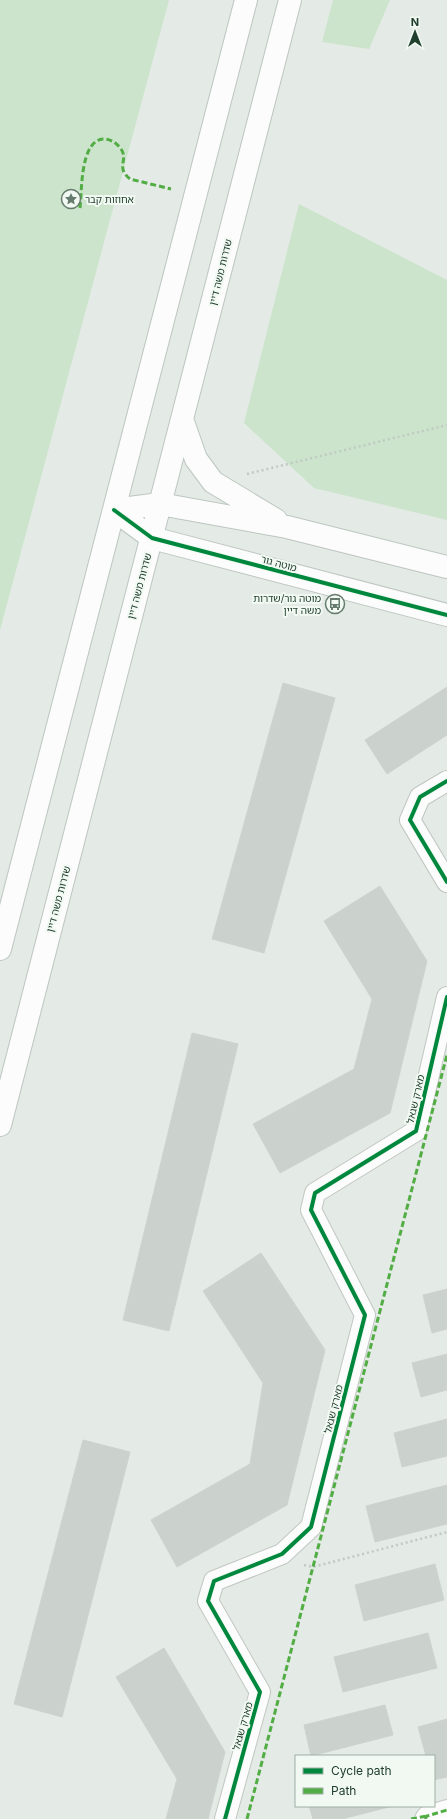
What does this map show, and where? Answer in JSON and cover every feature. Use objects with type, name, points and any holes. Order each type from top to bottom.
[{"type":"main road","points":[[0,949],[246,0]]},
{"type":"main road","name":"שדרות משה דיין","points":[[0,1125],[290,0]]},
{"type":"main road","points":[[182,419],[196,459],[213,482],[287,527]]},
{"type":"main road","points":[[114,510],[160,504],[287,527],[447,567]]},
{"type":"main road","name":"מוטה גור","points":[[114,510],[152,538],[447,615]]},
{"type":"street","points":[[447,781],[420,797],[410,820],[447,882]]},
{"type":"street","name":"מארק שגאל","points":[[225,1819],[260,1692],[208,1601],[214,1581],[282,1554],[311,1527],[365,1315],[311,1210],[315,1193],[416,1131],[447,997]]},
{"type":"street","points":[[425,1819],[427,1816],[447,1810]]},
{"type":"path","points":[[213,482],[447,425]]},
{"type":"path","points":[[313,1566],[447,1532]]},
{"type":"green space","points":[[0,0],[169,0],[0,630]]},
{"type":"green space","points":[[333,0],[390,0],[369,49],[322,42]]},
{"type":"green space","points":[[299,204],[447,280],[447,520],[314,488],[244,423]]},
{"type":"building","points":[[283,683],[335,698],[264,953],[212,939]]},
{"type":"building","points":[[447,687],[447,735],[387,774],[365,740]]},
{"type":"building","points":[[380,886],[427,961],[390,1113],[280,1173],[253,1124],[354,1069],[372,999],[324,921]]},
{"type":"building","points":[[192,1033],[238,1044],[169,1331],[123,1320]]},
{"type":"building","points":[[261,1253],[325,1350],[287,1505],[177,1567],[151,1520],[250,1464],[263,1383],[203,1291]]},
{"type":"building","points":[[447,1289],[447,1329],[432,1333],[423,1295]]},
{"type":"building","points":[[447,1354],[447,1390],[421,1397],[412,1363]]},
{"type":"building","points":[[447,1419],[447,1456],[402,1467],[394,1433]]},
{"type":"building","points":[[83,1440],[130,1452],[62,1717],[14,1704]]},
{"type":"building","points":[[447,1485],[447,1524],[375,1542],[366,1506]]},
{"type":"building","points":[[435,1564],[444,1600],[364,1621],[355,1585]]},
{"type":"building","points":[[428,1633],[437,1668],[343,1692],[334,1657]]},
{"type":"building","points":[[164,1648],[225,1752],[208,1819],[166,1819],[177,1779],[116,1677]]},
{"type":"building","points":[[385,1705],[393,1735],[311,1755],[304,1725]]},
{"type":"building","points":[[447,1719],[447,1777],[435,1780],[435,1755],[426,1755],[418,1727]]},
{"type":"building","points":[[309,1807],[389,1807],[342,1819],[313,1819]]},
{"type":"marked path","points":[[80,208],[82,179],[86,157],[90,148],[95,142],[103,139],[113,141],[121,149],[124,157],[123,171],[130,179],[171,189]]},
{"type":"marked path","points":[[247,1819],[447,1055]]},
{"type":"marked path","points":[[425,1819],[427,1816],[447,1810]]},
{"type":"marked path","points":[[411,1819],[427,1816]]},
{"type":"cycle path","points":[[114,510],[152,538],[447,615]]},
{"type":"cycle path","points":[[447,781],[420,797],[410,820],[447,882]]},
{"type":"cycle path","points":[[225,1819],[260,1692],[208,1601],[214,1581],[282,1554],[311,1527],[365,1315],[311,1210],[315,1193],[416,1131],[447,997]]},
{"type":"place","name":"אחוזות קבר","points":[[71,199]]},
{"type":"place","name":"מוטה גור/שדרות משה דיין","points":[[335,604]]}]
